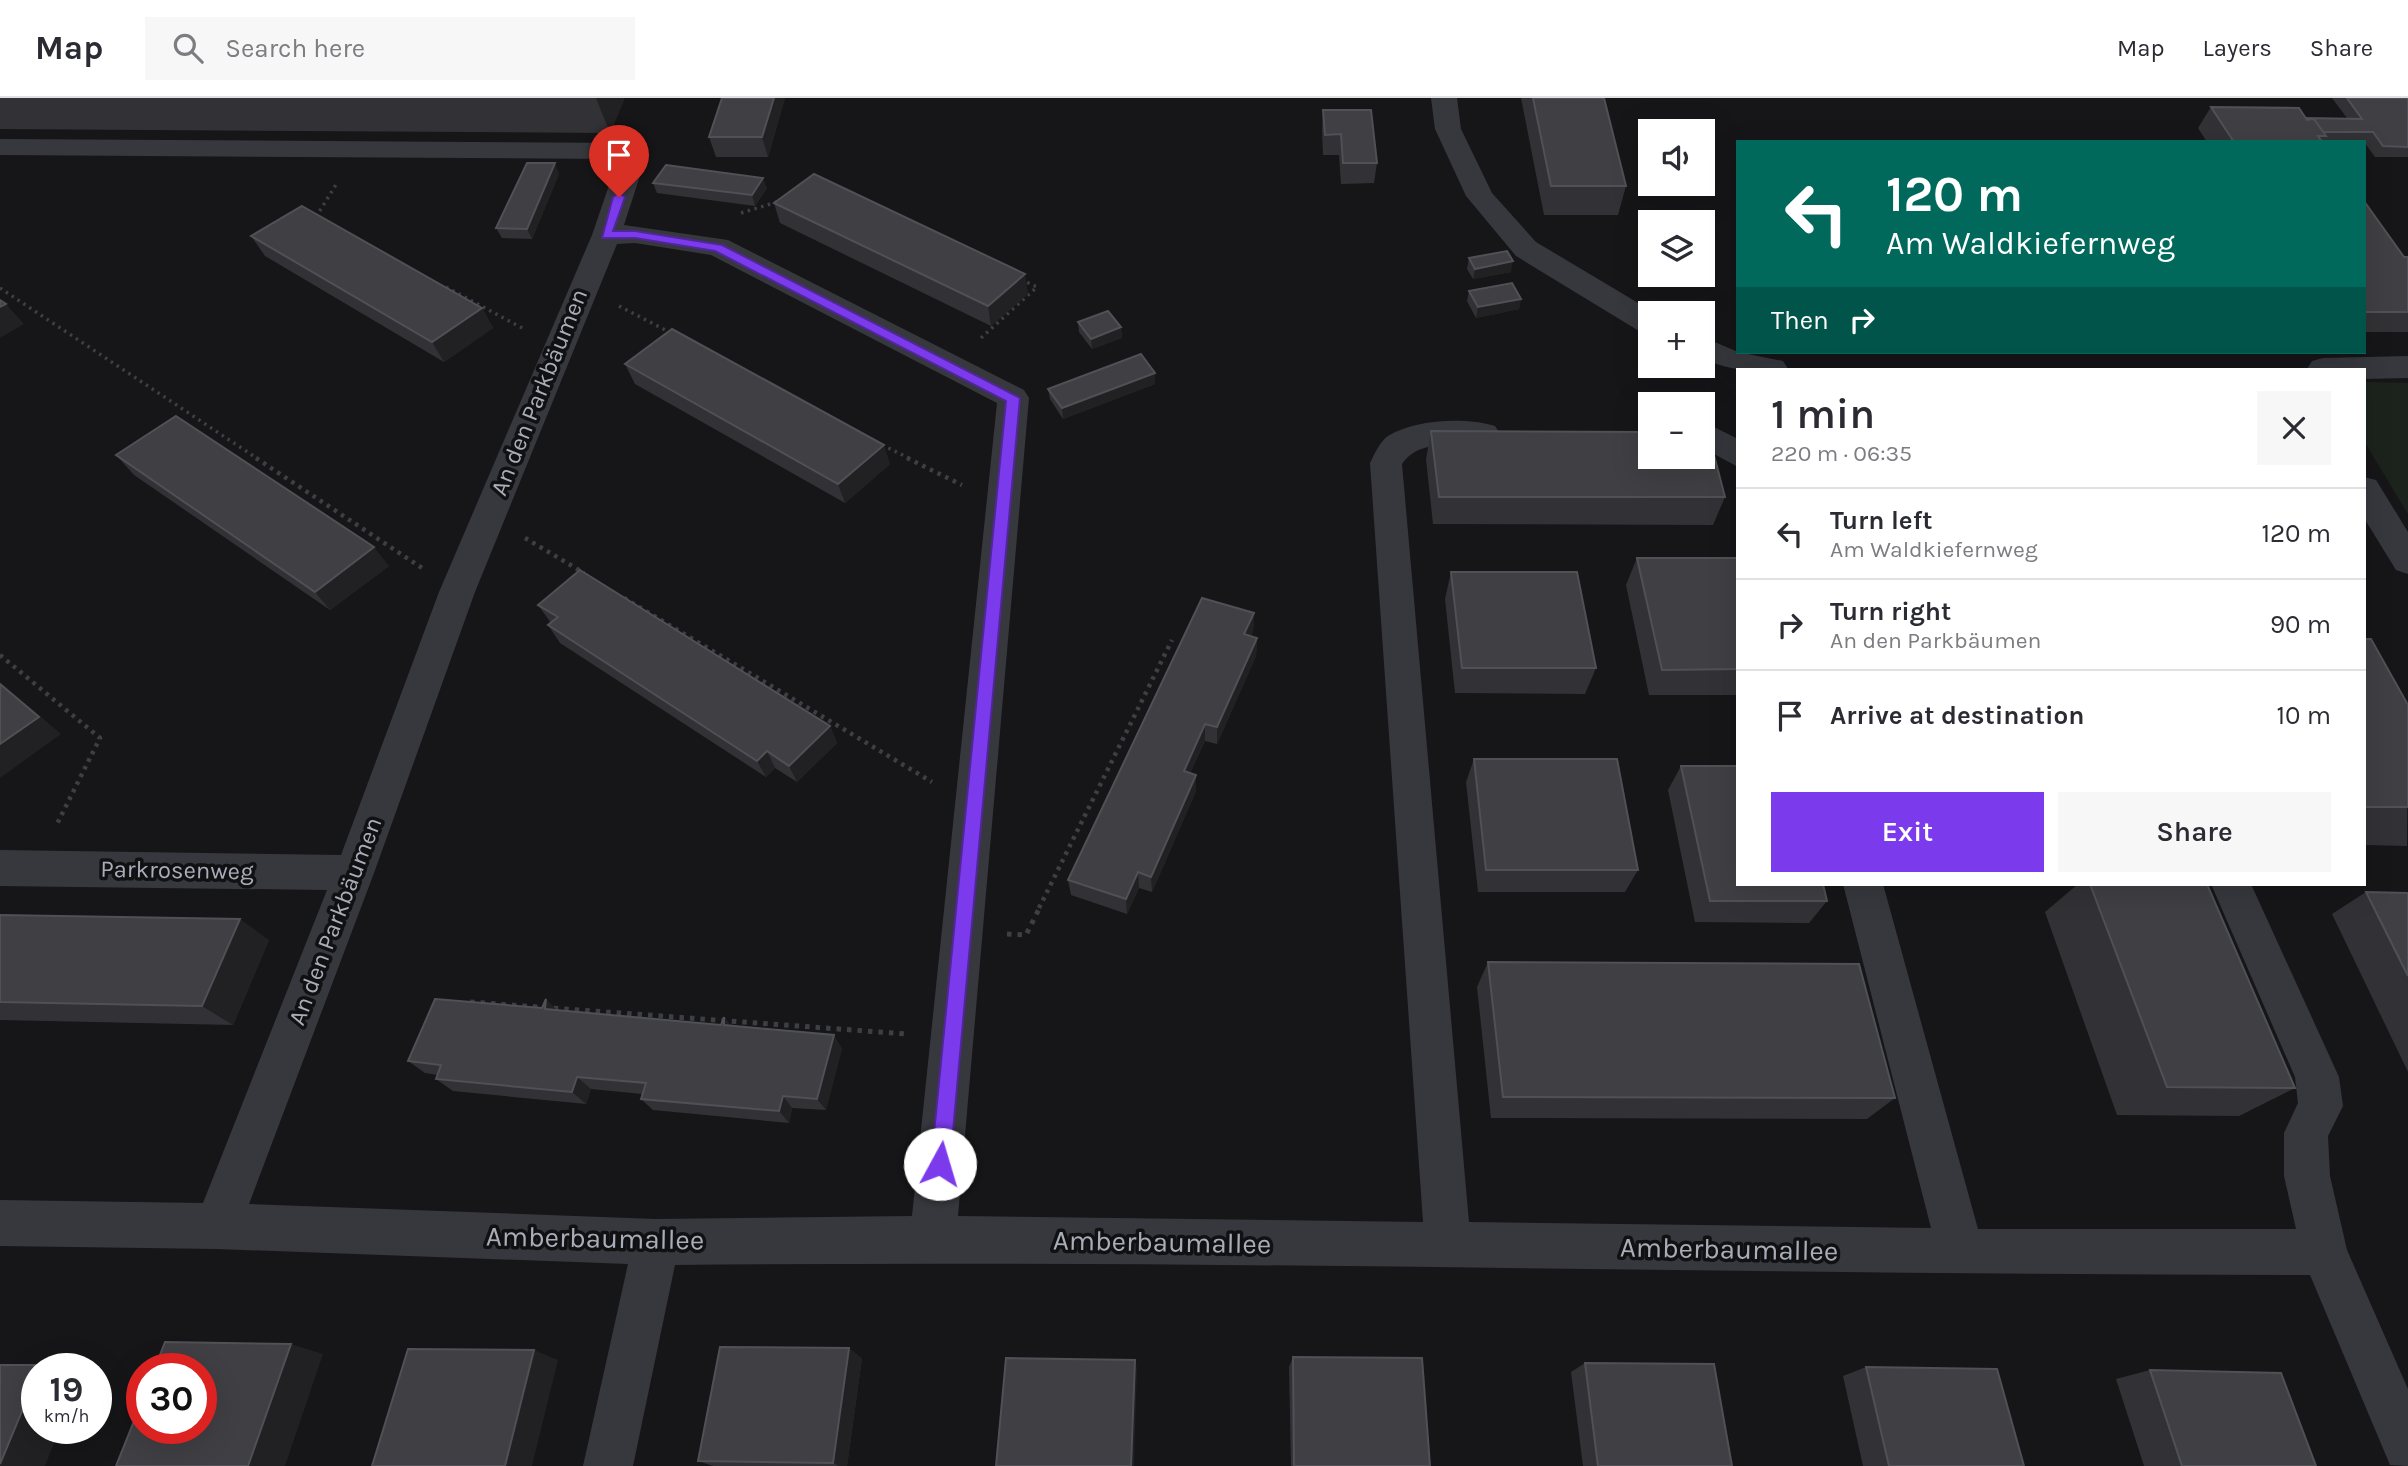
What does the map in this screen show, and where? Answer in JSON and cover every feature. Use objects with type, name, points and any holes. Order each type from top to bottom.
[{"type":"street","points":[[1444,98],[1448,129],[1480,195],[1526,249],[1638,317]]},
{"type":"street","name":"An den Parkbäumen","points":[[0,147],[634,151],[606,235],[457,592],[354,873],[217,1226]]},
{"type":"street","points":[[606,235],[635,234],[718,247],[1013,398],[933,1239]]},
{"type":"street","points":[[1715,352],[1768,368]]},
{"type":"street","points":[[2366,368],[2408,368]]},
{"type":"street","points":[[1448,1245],[1386,463],[1398,445],[1431,434],[1513,435]]},
{"type":"street","points":[[1715,440],[1736,454]]},
{"type":"street","points":[[2366,492],[2408,561]]},
{"type":"street","name":"Parkrosenweg","points":[[16,868],[354,873]]},
{"type":"street","points":[[1864,886],[1961,1252]]},
{"type":"street","points":[[2232,886],[2317,1077],[2321,1107],[2306,1133],[2307,1175],[2324,1252],[2408,1447]]},
{"type":"street","name":"Amberbaumallee","points":[[0,1223],[217,1226],[656,1242],[933,1239],[1961,1252],[2324,1252]]},
{"type":"street","points":[[608,1466],[656,1242]]},
{"type":"path","points":[[315,219],[357,149]]},
{"type":"path","points":[[741,213],[781,201]]},
{"type":"path","points":[[948,366],[1037,287],[1013,276]]},
{"type":"path","points":[[437,283],[558,347]]},
{"type":"path","points":[[0,288],[457,592]]},
{"type":"path","points":[[582,289],[676,335]]},
{"type":"path","points":[[882,444],[1003,506]]},
{"type":"path","points":[[488,516],[595,580]]},
{"type":"path","points":[[619,594],[974,809]]},
{"type":"path","points":[[963,932],[1026,935],[1172,640]]},
{"type":"path","points":[[0,655],[100,738],[16,868]]},
{"type":"path","points":[[470,1002],[953,1039]]},
{"type":"shaded area","points":[[2366,382],[2408,383],[2408,514],[2366,444]]},
{"type":"building","points":[[722,98],[774,98],[762,137],[709,137]]},
{"type":"building","points":[[1533,98],[1604,98],[1626,186],[1551,186]]},
{"type":"building","points":[[2347,98],[2408,98],[2408,147],[2383,146],[2373,132],[2323,132],[2314,119],[2307,120],[2306,118],[2362,119]]},
{"type":"building","points":[[2211,107],[2299,108],[2307,120],[2314,119],[2326,136],[2318,136],[2321,140],[2233,140]]},
{"type":"building","points":[[1323,110],[1371,110],[1377,163],[1343,163],[1341,134],[1325,135]]},
{"type":"building","points":[[527,163],[555,163],[527,229],[496,228]]},
{"type":"building","points":[[666,165],[763,178],[752,195],[653,183]]},
{"type":"building","points":[[814,174],[1025,274],[988,306],[774,203]]},
{"type":"building","points":[[2366,204],[2404,257],[2408,257],[2408,312],[2366,312]]},
{"type":"building","points":[[302,206],[482,308],[432,342],[251,236]]},
{"type":"building","points":[[1507,251],[1513,261],[1475,269],[1469,258]]},
{"type":"building","points":[[1512,283],[1521,299],[1478,307],[1469,291]]},
{"type":"building","points":[[1108,311],[1121,327],[1091,339],[1078,322]]},
{"type":"building","points":[[672,329],[884,445],[838,484],[625,364]]},
{"type":"building","points":[[1141,354],[1155,373],[1062,408],[1048,389]]},
{"type":"building","points":[[176,416],[374,547],[315,592],[116,455]]},
{"type":"building","points":[[1431,431],[1638,432],[1638,469],[1715,469],[1715,459],[1725,497],[1439,497]]},
{"type":"building","points":[[1637,558],[1736,558],[1736,669],[1662,670]]},
{"type":"building","points":[[580,570],[830,726],[789,766],[767,751],[757,761],[548,625],[558,617],[538,605]]},
{"type":"building","points":[[1451,572],[1577,572],[1596,668],[1462,668]]},
{"type":"building","points":[[1202,598],[1254,613],[1244,634],[1257,638],[1217,727],[1205,724],[1184,771],[1196,775],[1151,877],[1138,872],[1126,899],[1068,880]]},
{"type":"building","points":[[2366,639],[2371,639],[2408,705],[2408,807],[2366,807]]},
{"type":"building","points":[[0,684],[39,717],[0,744]]},
{"type":"building","points":[[1474,759],[1617,759],[1638,870],[1486,870]]},
{"type":"building","points":[[1681,766],[1736,766],[1736,886],[1823,886],[1827,901],[1710,901]]},
{"type":"building","points":[[2091,886],[2208,886],[2295,1088],[2167,1087]]},
{"type":"building","points":[[2366,892],[2408,893],[2408,976]]},
{"type":"building","points":[[0,915],[240,919],[202,1006],[0,1002]]},
{"type":"building","points":[[1488,962],[1859,964],[1895,1098],[1503,1097]]},
{"type":"building","points":[[435,999],[542,1008],[546,999],[545,1009],[721,1025],[724,1017],[724,1025],[834,1035],[817,1099],[783,1096],[779,1111],[641,1099],[646,1083],[577,1077],[572,1092],[436,1079],[441,1065],[408,1061]]},
{"type":"building","points":[[165,1342],[291,1344],[248,1466],[116,1466],[126,1441],[126,1444],[217,1444],[217,1353],[161,1353]]},
{"type":"building","points":[[720,1347],[849,1348],[833,1463],[698,1461]]},
{"type":"building","points":[[408,1349],[534,1350],[505,1466],[372,1466]]},
{"type":"building","points":[[1293,1357],[1422,1358],[1430,1466],[1294,1466]]},
{"type":"building","points":[[1006,1358],[1135,1360],[1131,1466],[996,1466]]},
{"type":"building","points":[[1585,1363],[1714,1364],[1732,1466],[1598,1466]]},
{"type":"building","points":[[0,1365],[21,1365],[21,1413],[0,1464]]},
{"type":"building","points":[[1866,1367],[1997,1369],[2024,1466],[1889,1466]]},
{"type":"building","points":[[2150,1370],[2281,1373],[2316,1466],[2182,1466]]},
{"type":"route","points":[[619,197],[606,235],[635,234],[718,247],[1013,398],[940,1164]]}]
